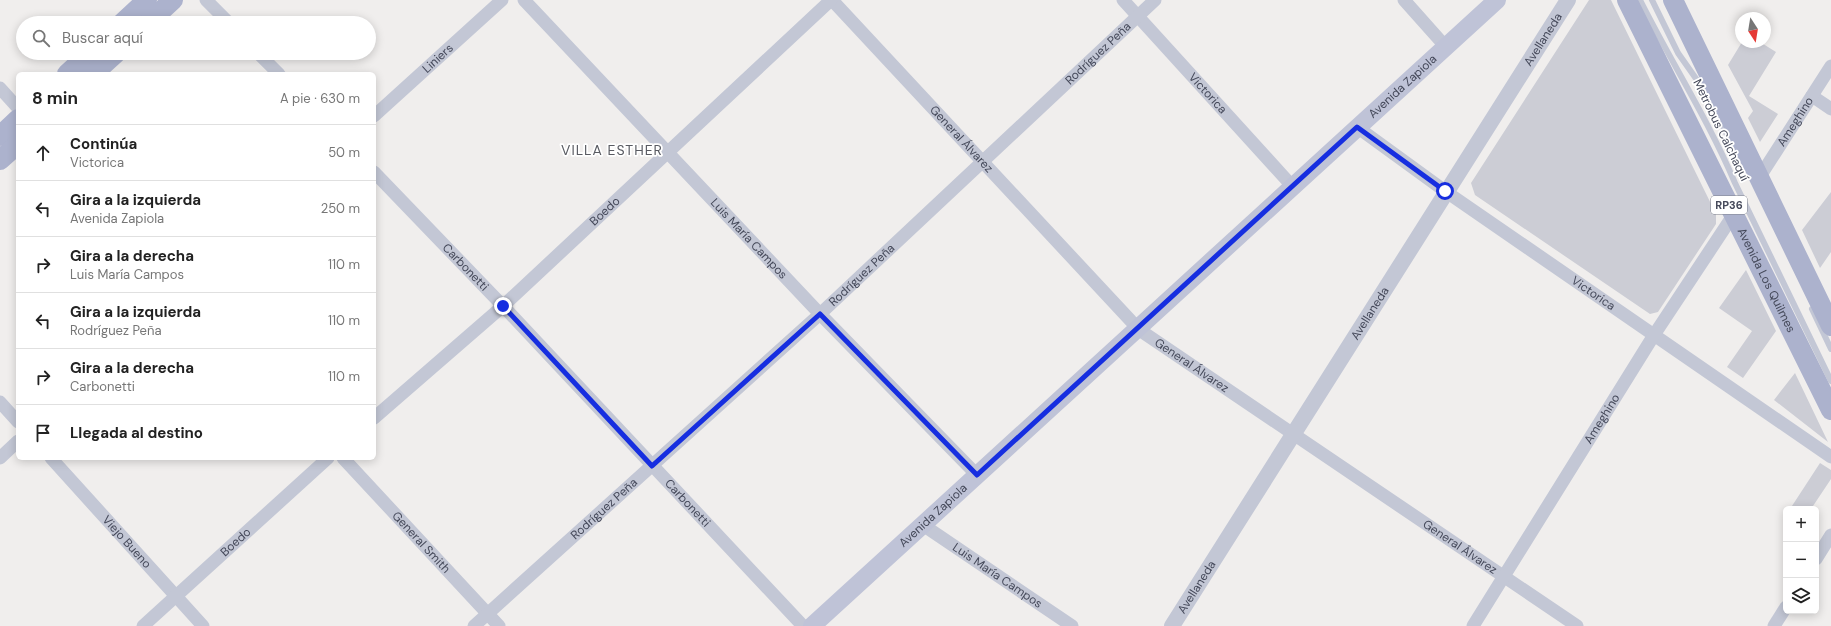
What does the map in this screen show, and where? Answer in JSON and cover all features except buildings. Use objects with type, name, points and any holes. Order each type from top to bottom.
[{"type":"main road","points":[[130,16],[147,0]]},
{"type":"main road","points":[[156,16],[173,0]]},
{"type":"main road","name":"Avenida Zapiola","points":[[812,626],[1497,0]]},
{"type":"main road","name":"Avenida Los Quilmes","points":[[1627,0],[1831,410]]},
{"type":"main road","points":[[1673,0],[1831,326]]},
{"type":"main road","points":[[69,72],[82,60]]},
{"type":"main road","points":[[95,72],[108,60]]},
{"type":"main road","points":[[0,136],[16,121]]},
{"type":"main road","points":[[0,160],[16,146]]},
{"type":"street","points":[[206,0],[222,16]]},
{"type":"street","name":"Liniers","points":[[376,114],[502,0]]},
{"type":"street","name":"Luis María Campos","points":[[524,0],[820,314],[977,475]]},
{"type":"street","name":"Boedo","points":[[376,416],[503,306],[832,0]]},
{"type":"street","name":"General Álvarez","points":[[832,0],[1138,327],[1577,626]]},
{"type":"street","name":"Victorica","points":[[1123,0],[1293,187]]},
{"type":"street","name":"Rodríguez Peña","points":[[474,626],[820,314],[1156,0]]},
{"type":"street","points":[[1404,0],[1445,46]]},
{"type":"street","name":"Avellaneda","points":[[1172,626],[1445,191],[1568,0]]},
{"type":"street","points":[[265,60],[277,72]]},
{"type":"street","name":"Ameghino","points":[[1759,178],[1831,66]]},
{"type":"street","points":[[0,88],[16,106]]},
{"type":"street","points":[[1812,96],[1831,108]]},
{"type":"street","name":"Victorica","points":[[1357,127],[1445,191],[1831,457]]},
{"type":"street","name":"Carbonetti","points":[[376,174],[503,306],[803,626]]},
{"type":"street","name":"Ameghino","points":[[1473,626],[1654,334],[1734,214]]},
{"type":"street","points":[[0,402],[16,420]]},
{"type":"street","points":[[0,458],[16,443]]},
{"type":"street","name":"Viejo Bueno","points":[[53,460],[203,626]]},
{"type":"street","name":"Boedo","points":[[142,626],[326,460]]},
{"type":"street","name":"General Smith","points":[[346,460],[499,626]]},
{"type":"street","name":"Luis María Campos","points":[[923,525],[1072,626]]},
{"type":"street","points":[[1819,554],[1831,534]]},
{"type":"street","points":[[1774,626],[1783,612]]},
{"type":"lane","name":"Metrobus Calchaquí","points":[[1640,0],[1664,48],[1685,81],[1717,144],[1831,381]]},
{"type":"lane","name":"Metrobus Calchaquí","points":[[1652,0],[1678,53],[1704,90],[1742,165]]},
{"type":"lane","points":[[1783,228],[1802,284]]},
{"type":"lane","points":[[1810,305],[1831,349]]},
{"type":"district","name":"VILLA ESTHER","points":[[612,150]]},
{"type":"route","points":[[503,306],[652,466],[820,314],[977,475],[1357,127],[1445,191]]}]
